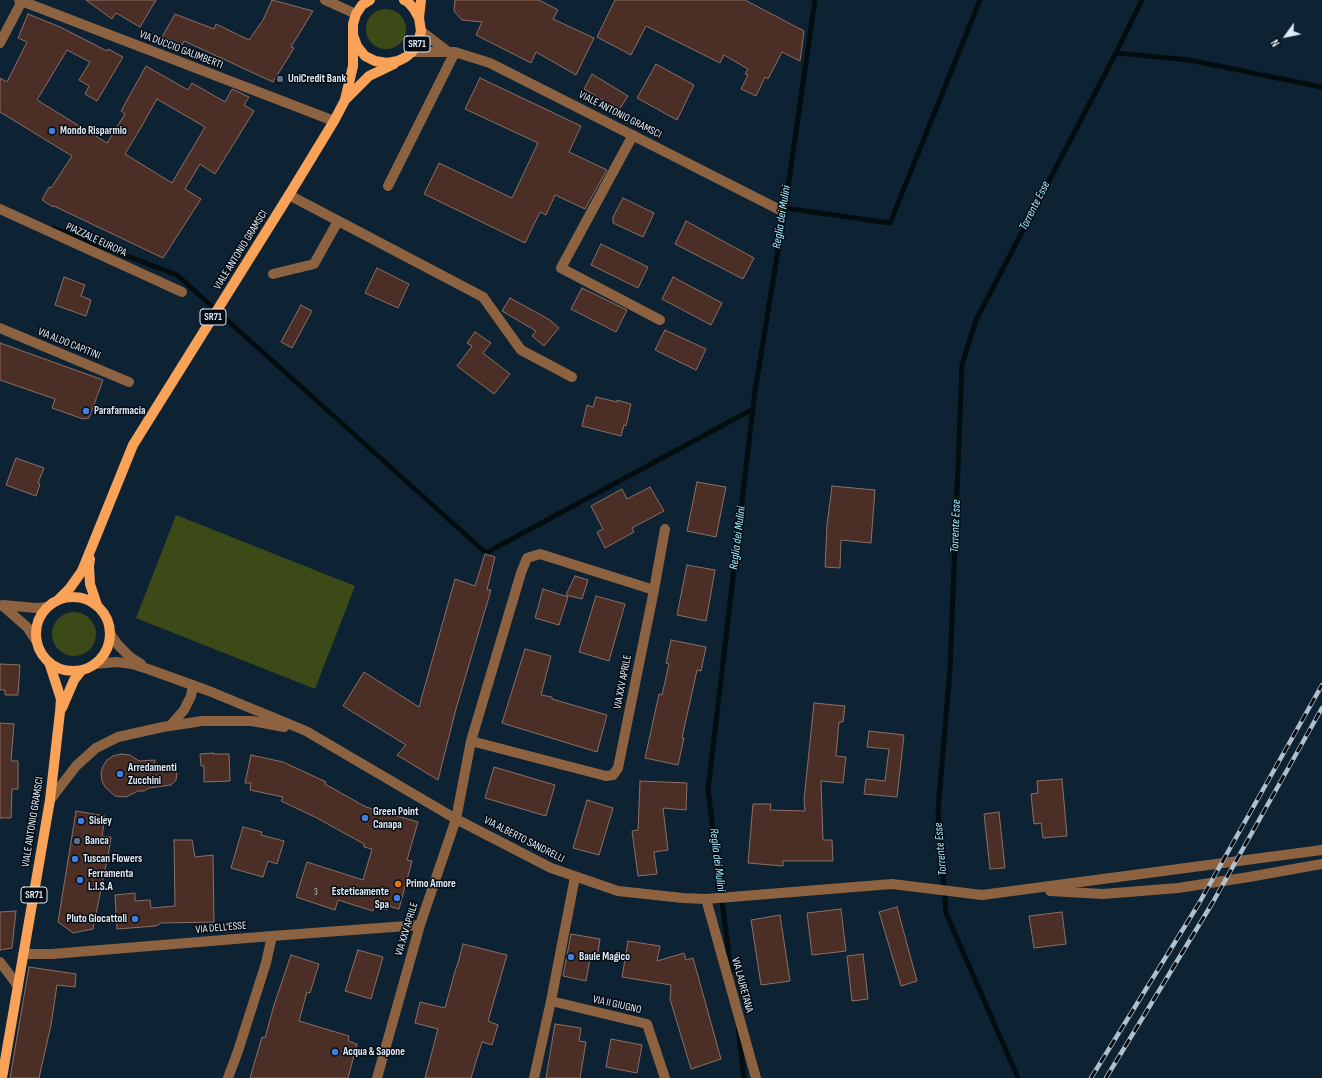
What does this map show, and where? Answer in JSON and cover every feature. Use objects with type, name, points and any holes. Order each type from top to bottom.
[{"type":"main road","points":[[356,14],[362,5],[370,0]]},
{"type":"main road","points":[[404,0],[414,10],[419,18]]},
{"type":"main road","name":"SR71","points":[[412,52],[418,42],[421,31],[419,18],[421,0]]},
{"type":"main road","name":"VIALE ANTONIO GRAMSCI","points":[[57,601],[70,588],[82,571],[133,445],[289,195],[345,100],[353,66],[353,24],[356,14]]},
{"type":"main road","name":"SR71","points":[[353,35],[357,46],[365,56],[375,61],[387,63],[398,61]]},
{"type":"main road","name":"VIALE ANTONIO GRAMSCI","points":[[345,100],[369,76],[406,58],[412,52]]},
{"type":"main road","name":"VIALE ANTONIO GRAMSCI","points":[[94,541],[89,566],[90,584],[97,605],[107,618],[110,634]]},
{"type":"main road","name":"VIALE ANTONIO GRAMSCI","points":[[47,607],[67,597],[78,597],[97,605]]},
{"type":"main road","points":[[37,642],[36,629],[40,617],[47,607]]},
{"type":"main road","points":[[49,662],[59,668],[70,671],[82,670],[95,664],[106,651],[110,634]]},
{"type":"main road","name":"VIALE ANTONIO GRAMSCI","points":[[2,1078],[50,800],[60,712],[60,699],[49,662],[42,653],[37,642]]},
{"type":"main road","name":"VIALE ANTONIO GRAMSCI","points":[[60,712],[74,680],[82,670]]},
{"type":"street","points":[[325,0],[356,14]]},
{"type":"street","points":[[0,43],[21,1]]},
{"type":"street","name":"VIA DUCCIO GALIMBERTI","points":[[21,1],[334,121]]},
{"type":"street","name":"VIALE ANTONIO GRAMSCI","points":[[421,31],[451,52]]},
{"type":"street","name":"VIALE ANTONIO GRAMSCI","points":[[412,52],[451,52],[490,63],[778,209]]},
{"type":"street","points":[[388,186],[451,52]]},
{"type":"street","points":[[633,136],[561,268],[660,320]]},
{"type":"street","points":[[289,195],[483,297],[521,350],[572,377]]},
{"type":"street","name":"PIAZZALE EUROPA","points":[[0,209],[182,292]]},
{"type":"street","points":[[273,274],[314,264],[338,221]]},
{"type":"street","name":"VIA ALDO CAPITINI","points":[[0,328],[130,382]]},
{"type":"street","name":"VIA XXV APRILE","points":[[471,741],[606,776],[613,774],[618,768],[665,529]]},
{"type":"street","name":"VIA XXV APRILE","points":[[377,1078],[420,925],[456,819],[471,741],[521,573],[527,558],[540,554],[654,590]]},
{"type":"street","points":[[1,605],[36,608],[47,607]]},
{"type":"street","points":[[1,605],[27,627],[37,642]]},
{"type":"street","name":"VIA ALBERTO SANDRELLI","points":[[110,634],[130,657],[148,669]]},
{"type":"street","name":"VIA ALBERTO SANDRELLI","points":[[95,664],[116,662],[132,664],[148,669],[193,685],[306,731],[456,819],[551,868],[618,891],[706,899],[892,884],[982,895],[1024,890]]},
{"type":"street","points":[[170,726],[184,710],[191,696],[193,685]]},
{"type":"street","name":"VIA ALBERTO SANDRELLI","points":[[50,800],[76,766],[96,748],[118,738],[170,726],[202,721],[252,721],[306,731]]},
{"type":"street","points":[[1024,890],[1322,850]]},
{"type":"street","points":[[1024,890],[1103,894],[1178,888],[1322,864]]},
{"type":"street","points":[[534,1078],[575,877]]},
{"type":"street","name":"VIA LAURETANA","points":[[706,899],[756,1078]]},
{"type":"street","name":"VIA DELL'ESSE","points":[[24,954],[52,954],[420,925]]},
{"type":"street","points":[[228,1078],[266,963],[272,936]]},
{"type":"street","points":[[0,962],[18,986]]},
{"type":"street","name":"VIA II GIUGNO","points":[[550,1001],[647,1024],[665,1078]]},
{"type":"green space","points":[[390,9],[397,12],[403,18],[406,29],[405,37],[397,46],[390,49],[382,49],[375,46],[367,37],[366,25],[369,18],[378,10]]},
{"type":"green space","points":[[176,515],[355,586],[315,689],[136,618]]},
{"type":"green space","points":[[70,612],[78,612],[83,613],[90,618],[95,625],[95,643],[90,650],[83,655],[70,656],[62,653],[55,646],[52,638],[52,630],[55,622],[62,615]]},
{"type":"building","points":[[86,0],[156,0],[140,27],[116,13],[112,19]]},
{"type":"building","points":[[272,0],[313,11],[291,47],[294,48],[273,82],[184,41],[182,45],[162,37],[175,14],[214,29],[216,24],[249,40],[263,20]]},
{"type":"building","points":[[455,0],[539,0],[558,10],[553,19],[594,38],[576,75],[536,52],[531,63],[476,35],[482,22],[462,20],[454,11]]},
{"type":"building","points":[[615,0],[745,0],[804,31],[800,61],[782,52],[768,79],[765,77],[756,96],[741,89],[748,75],[745,74],[748,69],[724,55],[720,63],[646,26],[631,55],[597,37]]},
{"type":"building","points":[[28,14],[60,27],[107,51],[108,49],[123,57],[97,101],[85,94],[89,86],[79,80],[90,62],[67,50],[37,100],[107,143],[125,114],[121,111],[146,66],[188,90],[192,83],[225,102],[232,89],[249,97],[244,105],[254,111],[215,174],[200,164],[185,189],[201,199],[163,258],[54,206],[53,207],[42,200],[49,187],[51,188],[72,156],[0,112],[0,78],[7,82],[27,42],[18,38]],"holes":[[[157,99],[205,127],[172,183],[125,154]]]},
{"type":"building","points":[[656,64],[694,85],[677,120],[637,98]]},
{"type":"building","points":[[592,74],[628,96],[619,110],[584,89]]},
{"type":"building","points":[[480,78],[581,126],[569,152],[607,170],[585,209],[555,195],[546,215],[540,212],[525,243],[424,194],[439,163],[512,198],[538,143],[465,109]]},
{"type":"building","points":[[623,198],[654,213],[643,237],[613,223],[613,217]]},
{"type":"building","points":[[686,221],[754,258],[743,279],[675,244]]},
{"type":"building","points":[[601,244],[648,267],[638,288],[591,265]]},
{"type":"building","points":[[377,268],[409,284],[398,308],[365,293]]},
{"type":"building","points":[[64,277],[85,285],[81,296],[91,300],[86,316],[55,305]]},
{"type":"building","points":[[673,277],[722,303],[711,325],[662,299]]},
{"type":"building","points":[[582,288],[627,310],[616,332],[571,309]]},
{"type":"building","points":[[510,298],[550,320],[559,328],[544,346],[532,336],[536,331],[502,311]]},
{"type":"building","points":[[301,305],[312,311],[292,348],[281,342]]},
{"type":"building","points":[[665,330],[706,349],[696,370],[655,350]]},
{"type":"building","points":[[475,332],[491,343],[483,353],[510,374],[494,394],[457,366],[472,346],[467,343]]},
{"type":"building","points":[[0,343],[103,380],[89,418],[83,419],[52,408],[55,399],[0,380]]},
{"type":"building","points":[[596,397],[631,404],[626,426],[624,425],[621,436],[582,426],[587,405],[593,407]]},
{"type":"building","points":[[16,458],[44,468],[38,483],[40,484],[36,496],[6,485]]},
{"type":"building","points":[[697,482],[726,487],[716,537],[687,531]]},
{"type":"building","points":[[832,486],[875,490],[871,543],[841,540],[840,568],[825,567],[827,525]]},
{"type":"building","points":[[650,487],[664,511],[632,528],[634,532],[605,548],[597,532],[603,529],[591,506],[622,489],[627,499]]},
{"type":"building","points":[[485,554],[495,557],[487,590],[491,590],[456,709],[438,780],[397,755],[406,745],[343,706],[364,672],[419,707],[455,579],[475,586]]},
{"type":"building","points":[[687,565],[715,570],[706,621],[677,615]]},
{"type":"building","points":[[575,576],[588,580],[582,599],[566,595]]},
{"type":"building","points":[[543,589],[568,597],[559,625],[535,618]]},
{"type":"building","points":[[596,596],[625,604],[609,661],[579,652]]},
{"type":"building","points":[[671,640],[706,647],[701,671],[697,670],[682,738],[684,738],[678,765],[645,758],[659,694],[662,695],[669,664],[666,663]]},
{"type":"building","points":[[525,649],[551,656],[541,695],[552,697],[552,699],[607,715],[597,752],[502,723]]},
{"type":"building","points":[[0,664],[20,665],[18,695],[5,695],[5,690],[0,690]]},
{"type":"building","points":[[814,703],[845,706],[843,722],[839,722],[836,756],[846,757],[843,783],[821,781],[823,840],[832,840],[833,861],[783,861],[783,866],[748,863],[753,804],[771,804],[770,810],[805,811],[804,800]]},
{"type":"building","points":[[0,723],[14,724],[11,761],[18,761],[18,789],[12,789],[11,818],[0,818]]},
{"type":"building","points":[[869,731],[904,735],[897,797],[864,794],[866,779],[885,781],[889,749],[867,747]]},
{"type":"building","points":[[121,754],[130,755],[139,761],[155,760],[155,767],[169,766],[177,773],[176,780],[171,785],[149,788],[144,791],[138,791],[126,797],[115,796],[105,787],[102,781],[101,773],[107,760],[113,756]]},
{"type":"building","points":[[200,754],[229,754],[230,781],[204,782],[204,766],[201,766]]},
{"type":"building","points":[[251,755],[283,762],[326,782],[325,784],[366,807],[418,822],[407,860],[412,861],[399,909],[388,906],[387,910],[375,906],[373,911],[338,900],[335,910],[296,897],[307,862],[363,880],[372,849],[364,847],[364,844],[315,817],[281,801],[283,797],[250,790],[251,783],[245,783]]},
{"type":"building","points":[[494,767],[555,785],[546,816],[485,798]]},
{"type":"building","points":[[1062,779],[1067,836],[1043,838],[1041,823],[1034,824],[1031,794],[1038,793],[1037,781]]},
{"type":"building","points":[[640,781],[687,783],[686,810],[663,808],[668,850],[654,852],[657,874],[638,876],[632,831],[638,830]]},
{"type":"building","points":[[587,800],[613,808],[599,855],[573,848]]},
{"type":"building","points":[[76,811],[105,816],[102,837],[111,837],[93,929],[73,933],[58,922]]},
{"type":"building","points":[[999,812],[1005,868],[990,869],[984,814]]},
{"type":"building","points":[[243,827],[262,832],[261,835],[284,841],[277,864],[268,861],[263,877],[231,868]]},
{"type":"building","points":[[174,840],[192,840],[195,857],[213,855],[214,922],[161,923],[156,926],[117,929],[115,895],[135,893],[135,901],[150,900],[151,908],[175,906]]},
{"type":"building","points":[[897,907],[917,981],[901,986],[879,912]]},
{"type":"building","points":[[841,909],[846,951],[812,955],[807,913]]},
{"type":"building","points":[[16,911],[12,948],[0,950],[0,912]]},
{"type":"building","points":[[1062,912],[1066,944],[1034,948],[1029,916]]},
{"type":"building","points":[[780,915],[790,981],[761,985],[751,920]]},
{"type":"building","points":[[571,934],[600,939],[597,960],[590,959],[586,981],[563,976]]},
{"type":"building","points":[[628,941],[660,946],[657,961],[684,953],[686,960],[693,958],[721,1059],[691,1069],[670,999],[671,985],[622,977]]},
{"type":"building","points":[[463,944],[507,955],[488,1021],[498,1025],[492,1045],[482,1042],[471,1078],[425,1078],[438,1029],[415,1023],[420,1002],[445,1008]]},
{"type":"building","points":[[358,950],[383,957],[371,999],[345,991]]},
{"type":"building","points":[[863,954],[868,999],[852,1001],[847,956]]},
{"type":"building","points":[[291,955],[319,964],[310,993],[307,992],[299,1021],[349,1036],[348,1041],[357,1044],[348,1078],[250,1078],[262,1037],[265,1038],[274,1005]]},
{"type":"building","points":[[29,967],[76,974],[75,987],[57,985],[51,1025],[39,1078],[10,1078]]},
{"type":"building","points":[[555,1024],[581,1028],[579,1041],[586,1042],[580,1078],[546,1078]]},
{"type":"building","points":[[611,1039],[642,1045],[637,1073],[606,1067]]},
{"type":"waterway","name":"Reglia dei Mulini","points":[[731,972],[708,790],[755,391],[785,208],[815,0]]},
{"type":"waterway","points":[[785,208],[890,223],[980,0]]},
{"type":"waterway","name":"Torrente Esse","points":[[1018,1078],[946,913],[938,811],[950,669],[962,365],[976,320],[1116,53],[1142,0]]},
{"type":"waterway","points":[[1116,53],[1189,60],[1322,87]]},
{"type":"waterway","points":[[53,228],[177,275],[486,553],[753,409]]},
{"type":"waterway","name":"Reglia dei Mulini","points":[[738,1028],[744,1078]]},
{"type":"railway","points":[[1091,1078],[1198,905],[1322,685]]},
{"type":"railway","points":[[1106,1078],[1213,902],[1322,708]]},
{"type":"place","name":"UniCredit Bank","points":[[280,79]]},
{"type":"place","name":"Mondo Risparmio","points":[[52,131]]},
{"type":"place","name":"Parafarmacia","points":[[86,411]]},
{"type":"place","name":"Arredamenti Zucchini","points":[[120,774]]},
{"type":"place","name":"Green Point Canapa","points":[[365,818]]},
{"type":"place","name":"Sisley","points":[[81,821]]},
{"type":"place","name":"Banca","points":[[77,841]]},
{"type":"place","name":"Tuscan Flowers","points":[[75,859]]},
{"type":"place","name":"Ferramenta L.I.S.A","points":[[80,880]]},
{"type":"place","name":"Primo Amore","points":[[398,884]]},
{"type":"place","name":"Esteticamente Spa","points":[[397,898]]},
{"type":"place","name":"Pluto Giocattoli","points":[[135,919]]},
{"type":"place","name":"Baule Magico","points":[[571,957]]},
{"type":"place","name":"Acqua & Sapone","points":[[335,1052]]}]
